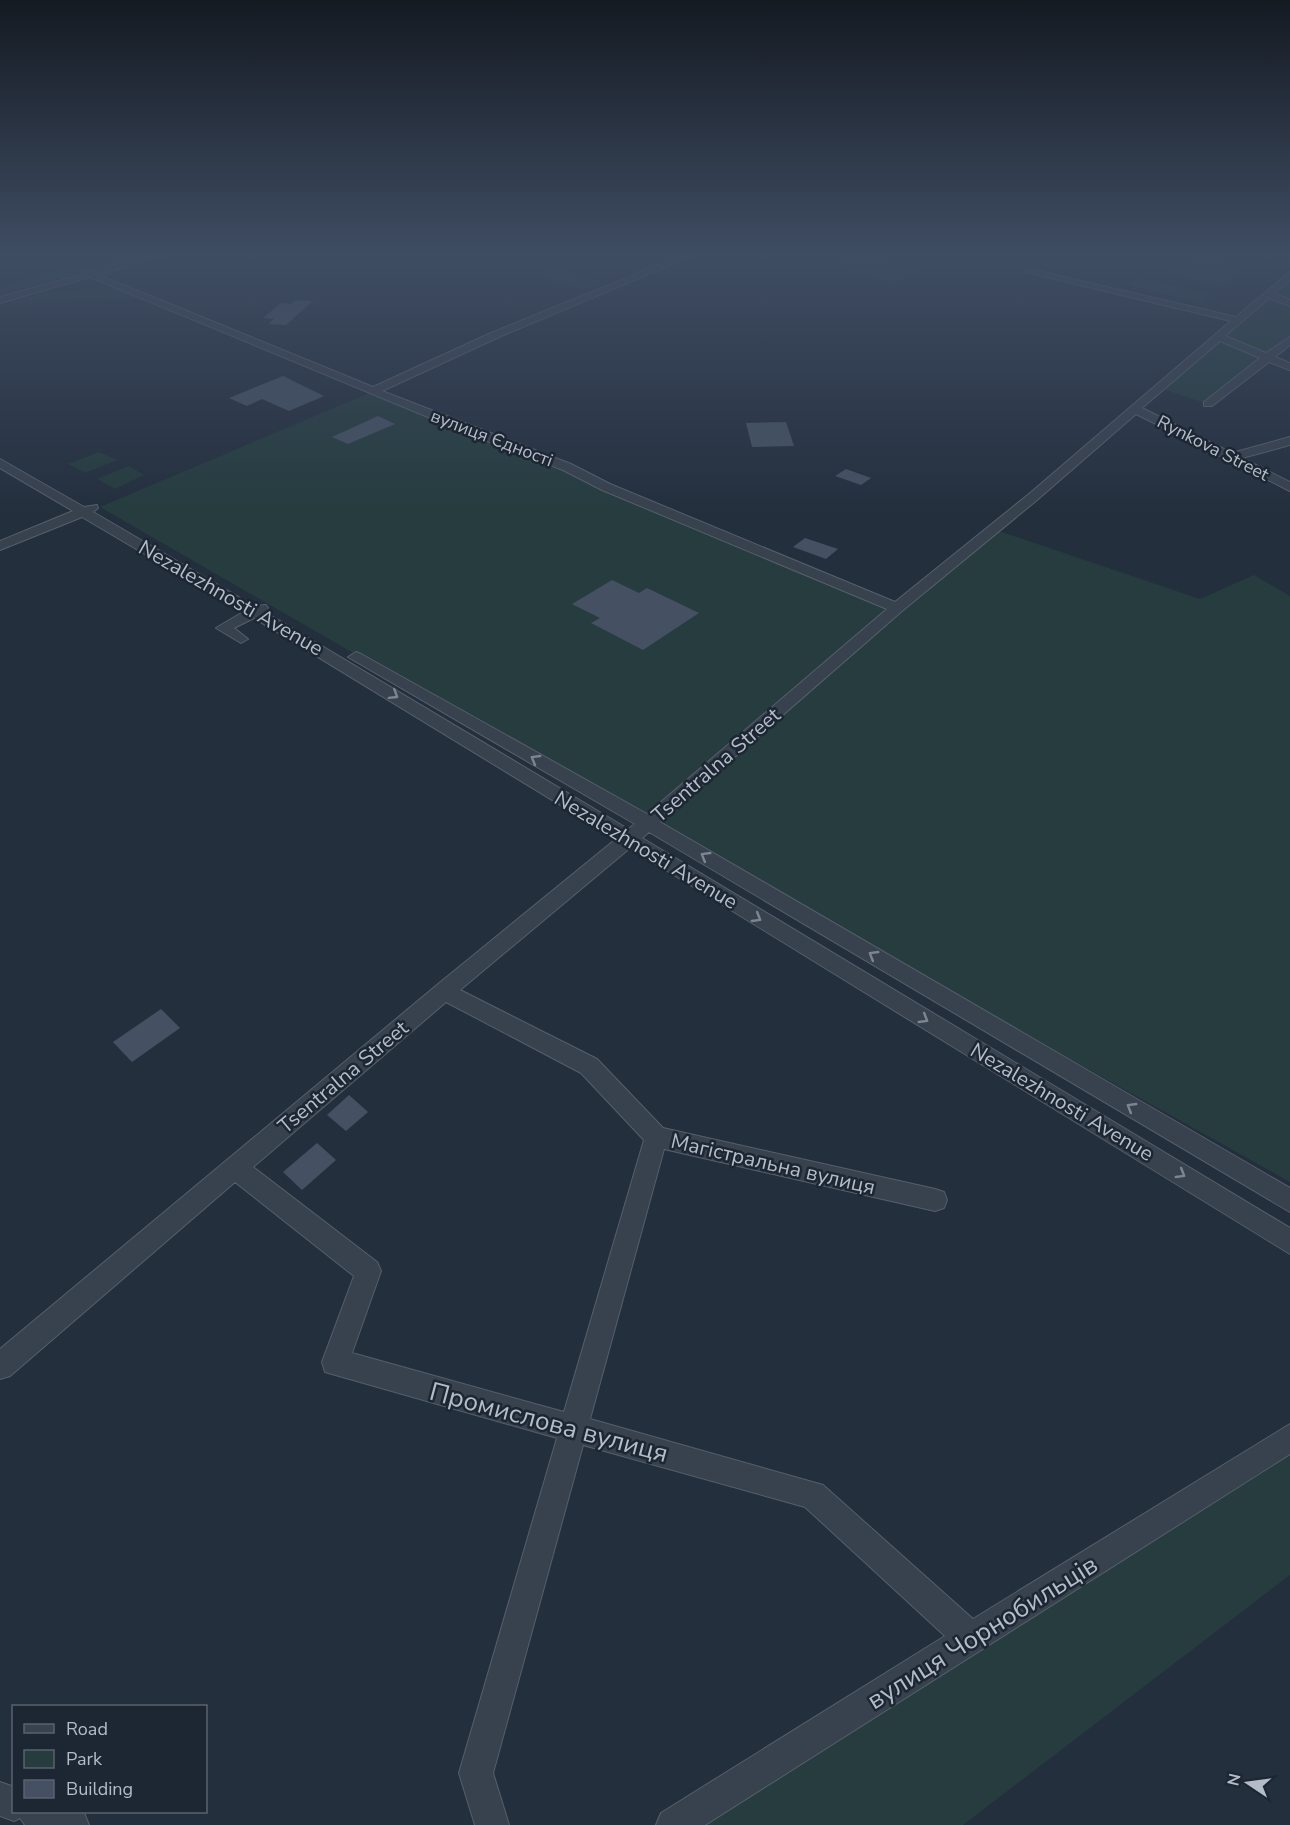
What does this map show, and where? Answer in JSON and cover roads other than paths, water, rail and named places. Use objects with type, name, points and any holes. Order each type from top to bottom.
[{"type":"street","name":"вулиця Єдності","points":[[246,339],[473,432],[567,467],[606,487],[897,608]]},
{"type":"street","points":[[374,391],[486,339]]},
{"type":"street","name":"Tsentralna Street","points":[[0,1366],[444,991],[628,840],[897,608],[1025,504],[1216,339]]},
{"type":"street","points":[[1225,339],[1290,367]]},
{"type":"street","points":[[1208,404],[1290,340]]},
{"type":"street","name":"Rynkova Street","points":[[1135,409],[1290,487]]},
{"type":"street","points":[[1232,457],[1290,441]]},
{"type":"street","name":"Nezalezhnosti Avenue","points":[[0,451],[260,609],[350,668],[628,840],[1290,1242]]},
{"type":"street","name":"Nezalezhnosti Avenue","points":[[0,463],[93,508]]},
{"type":"street","points":[[0,546],[93,508]]},
{"type":"street","points":[[241,639],[223,628],[260,609]]},
{"type":"street","name":"Nezalezhnosti Avenue","points":[[260,609],[648,823],[1290,1201]]},
{"type":"street","name":"Магістральна вулиця","points":[[444,991],[589,1066],[656,1137],[935,1200]]},
{"type":"street","points":[[492,1825],[476,1773],[656,1137]]},
{"type":"street","name":"Промислова вулиця","points":[[236,1168],[368,1271],[335,1362],[813,1495],[972,1639]]},
{"type":"street","name":"вулиця Чорнобильців","points":[[673,1825],[1290,1438]]},
{"type":"street","points":[[38,1813],[72,1825]]}]
